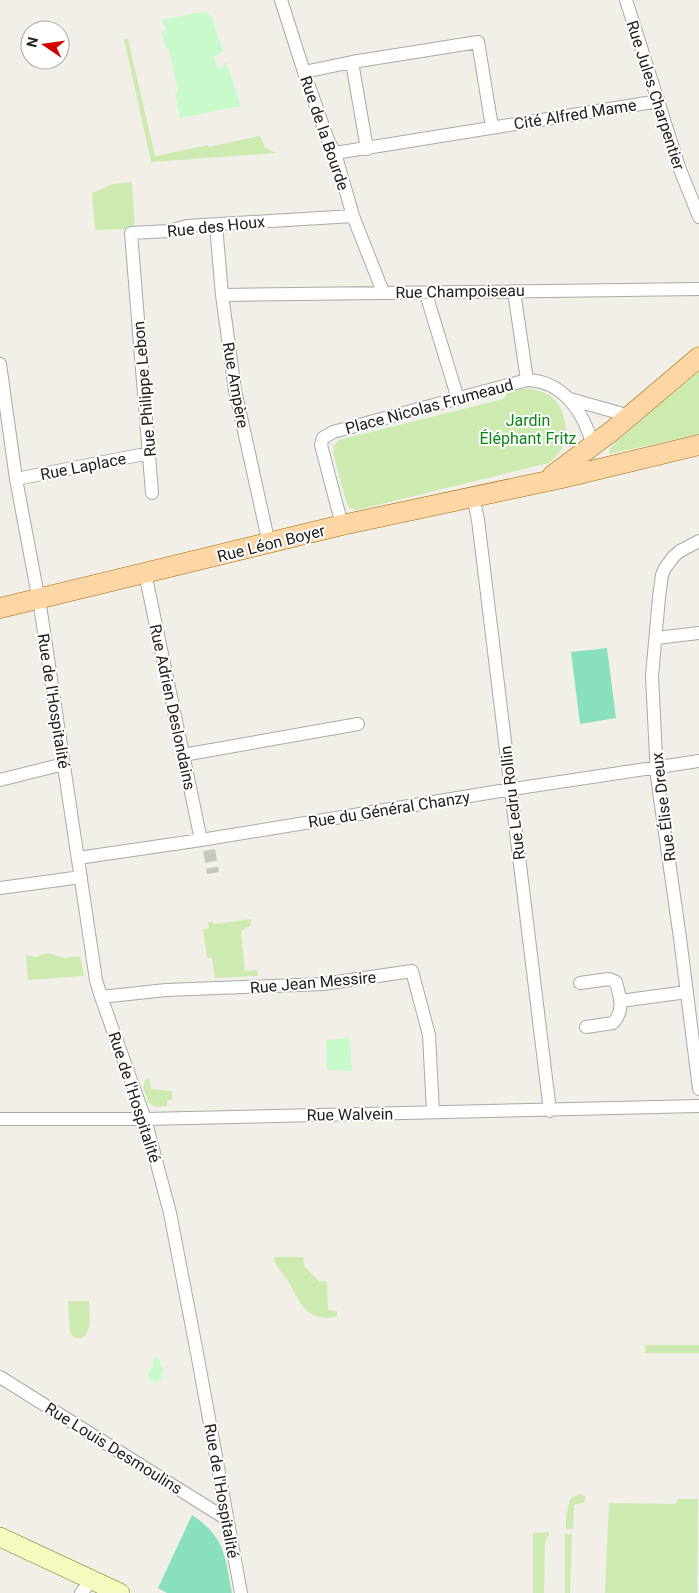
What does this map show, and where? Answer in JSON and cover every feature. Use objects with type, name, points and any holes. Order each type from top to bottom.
[{"type":"main road","name":"Rue Léon Boyer","points":[[544,482],[593,446],[699,357]]},
{"type":"main road","name":"Rue Léon Boyer","points":[[0,608],[342,525],[544,482],[699,445]]},
{"type":"main road","points":[[0,1537],[86,1586],[120,1593]]},
{"type":"street","name":"Rue de la Bourde","points":[[281,0],[304,72],[328,140],[335,153],[353,216],[384,292]]},
{"type":"street","name":"Rue Jules Charpentier","points":[[626,0],[679,167],[699,217]]},
{"type":"street","name":"Cité Alfred Mame","points":[[304,72],[352,62],[478,42],[492,127]]},
{"type":"street","points":[[352,62],[367,148]]},
{"type":"street","name":"Cité Alfred Mame","points":[[335,153],[659,101]]},
{"type":"street","name":"Rue des Houx","points":[[135,285],[131,233],[169,231],[187,226],[353,216]]},
{"type":"street","name":"Rue Ampère","points":[[216,224],[222,295],[235,390],[269,544]]},
{"type":"street","name":"Rue Philippe Lebon","points":[[135,285],[152,493]]},
{"type":"street","name":"Rue Champoiseau","points":[[222,295],[384,292],[426,294],[699,289]]},
{"type":"street","points":[[514,291],[527,380]]},
{"type":"street","points":[[426,294],[458,398]]},
{"type":"street","name":"Rue de l'Hospitalité","points":[[0,364],[2,402],[38,599],[96,980],[145,1119],[170,1216],[241,1593]]},
{"type":"street","name":"Place Nicolas Frumeaud","points":[[342,525],[321,447],[323,438],[333,432],[527,380],[536,380],[552,386],[570,399],[588,429],[593,446]]},
{"type":"street","points":[[570,399],[630,416]]},
{"type":"street","points":[[679,450],[699,454]]},
{"type":"street","name":"Rue Laplace","points":[[16,479],[150,453]]},
{"type":"street","name":"Rue Ledru Rollin","points":[[473,496],[478,520],[550,1110]]},
{"type":"street","name":"Rue Élise Dreux","points":[[699,541],[680,551],[665,568],[660,584],[652,676],[656,767],[699,1089]]},
{"type":"street","name":"Rue Adrien Deslondains","points":[[145,573],[201,840]]},
{"type":"street","points":[[656,638],[699,633]]},
{"type":"street","points":[[183,755],[358,724]]},
{"type":"street","name":"Rue du Général Chanzy","points":[[78,858],[699,761]]},
{"type":"street","points":[[0,780],[64,764]]},
{"type":"street","points":[[0,888],[81,877]]},
{"type":"street","name":"Rue Jean Messire","points":[[101,997],[166,990],[323,984],[412,971],[429,1035],[433,1112]]},
{"type":"street","points":[[580,983],[610,979],[616,982],[620,1001],[620,1015],[614,1023],[586,1027]]},
{"type":"street","points":[[620,1001],[687,992]]},
{"type":"street","name":"Rue Walvein","points":[[0,1119],[145,1119],[699,1106]]},
{"type":"street","name":"Rue Louis Desmoulins","points":[[0,1377],[228,1520]]},
{"type":"green space","points":[[207,12],[212,18],[223,52],[214,56],[217,68],[224,67],[226,62],[241,106],[180,118],[175,93],[178,92],[169,48],[166,49],[163,35],[160,32],[166,30],[162,20]]},
{"type":"green space","points":[[124,39],[128,39],[155,156],[260,136],[265,147],[276,153],[151,162]]},
{"type":"green space","points":[[132,182],[135,229],[95,230],[92,193],[113,184]]},
{"type":"green space","points":[[699,369],[699,434],[609,454],[610,448]]},
{"type":"green space","name":"Jardin Éléphant Fritz","points":[[527,388],[549,395],[558,404],[563,415],[566,428],[564,444],[559,453],[549,463],[357,510],[350,508],[346,501],[333,453],[334,446],[339,440],[503,399],[509,391]]},
{"type":"green space","points":[[607,648],[616,718],[580,724],[571,652]]},
{"type":"green space","points":[[251,919],[251,925],[241,931],[245,971],[257,970],[258,976],[215,978],[212,958],[207,958],[203,929],[209,928],[208,922],[213,922],[214,924]]},
{"type":"green space","points":[[48,953],[64,958],[80,956],[84,976],[28,980],[26,955],[35,957]]},
{"type":"green space","points":[[350,1038],[352,1071],[327,1070],[326,1040]]},
{"type":"green space","points":[[150,1079],[151,1089],[172,1091],[172,1100],[167,1100],[167,1106],[157,1107],[149,1103],[143,1087],[145,1080]]},
{"type":"green space","points":[[274,1257],[303,1257],[304,1266],[320,1282],[327,1281],[328,1310],[337,1311],[337,1317],[318,1317],[305,1309],[278,1267]]},
{"type":"green space","points":[[68,1301],[89,1301],[89,1326],[88,1331],[82,1338],[75,1338],[70,1333]]},
{"type":"green space","points":[[645,1345],[699,1345],[699,1353],[645,1353]]},
{"type":"green space","points":[[159,1358],[163,1368],[161,1378],[156,1383],[149,1380],[148,1377],[150,1369],[154,1366],[152,1359]]},
{"type":"green space","points":[[580,1494],[585,1496],[585,1502],[574,1505],[573,1529],[566,1529],[570,1499]]},
{"type":"green space","points":[[678,1499],[698,1499],[697,1593],[605,1593],[609,1503],[676,1504]]},
{"type":"green space","points":[[192,1515],[211,1531],[222,1548],[232,1593],[167,1593],[158,1588]]},
{"type":"green space","points":[[549,1532],[549,1536],[545,1540],[544,1593],[533,1593],[533,1533]]},
{"type":"green space","points":[[565,1534],[572,1534],[570,1593],[565,1593]]},
{"type":"tunnel","points":[[209,850],[213,873]]}]
